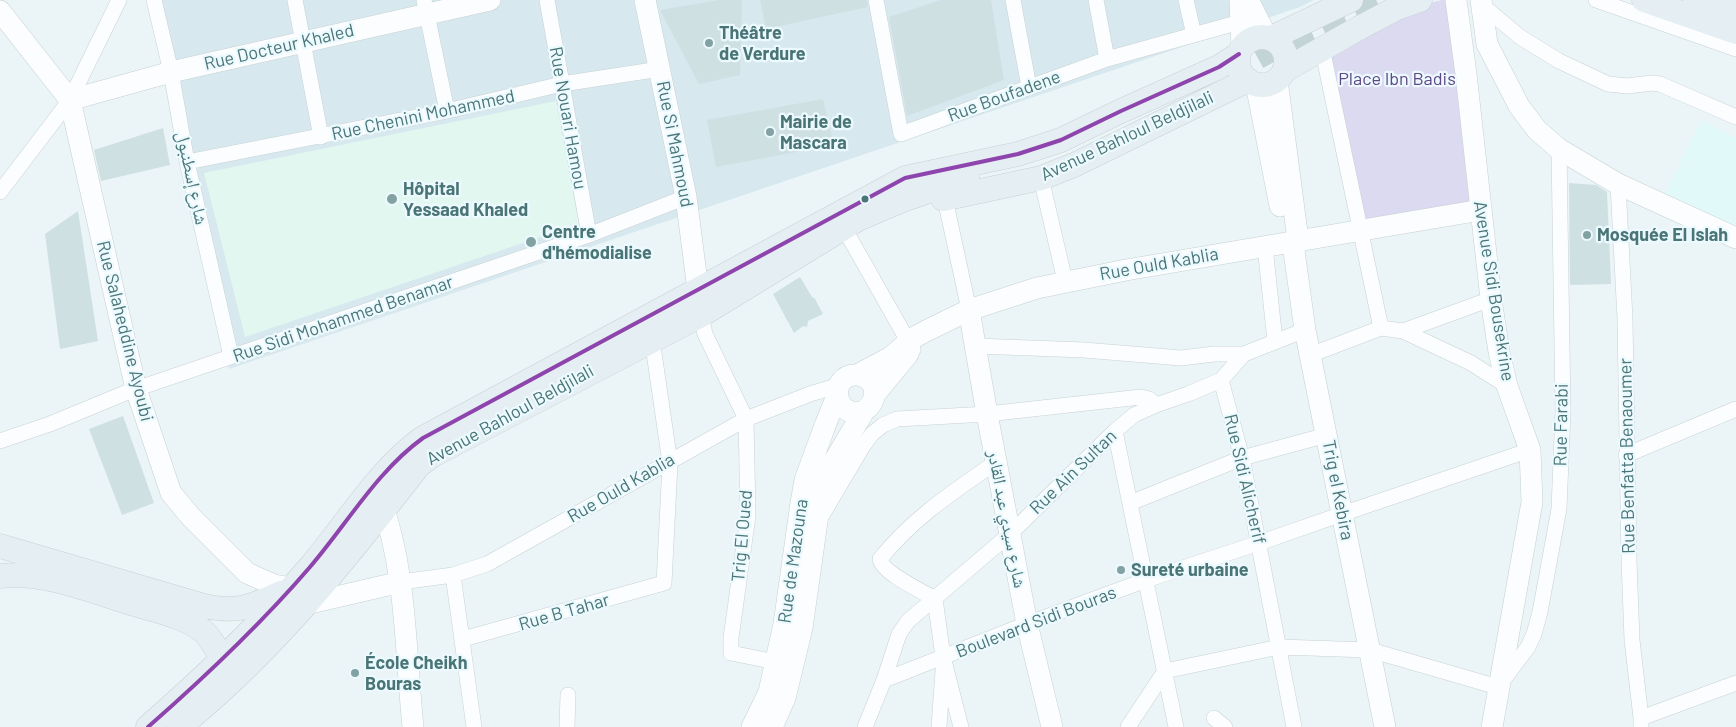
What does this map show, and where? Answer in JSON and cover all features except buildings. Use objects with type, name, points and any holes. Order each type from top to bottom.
[{"type":"main road","points":[[1254,80],[1240,68],[1241,51],[1253,38],[1269,37],[1351,0]]},
{"type":"main road","points":[[1254,80],[1322,48],[1398,8],[1420,0]]},
{"type":"main road","points":[[1644,0],[1736,32]]},
{"type":"main road","points":[[1695,0],[1736,13]]},
{"type":"main road","points":[[1254,80],[1287,62],[1283,48],[1269,37]]},
{"type":"main road","name":"Avenue Bahloul Beldjilali","points":[[148,727],[222,660],[299,596],[384,510],[420,465],[433,455],[701,315],[854,216],[905,178],[1018,154],[1061,140],[1219,67],[1241,51]]},
{"type":"main road","name":"Avenue Bahloul Beldjilali","points":[[854,216],[1041,178],[1082,161],[1254,80]]},
{"type":"main road","name":"Avenue Bahloul Beldjilali","points":[[179,727],[214,699],[242,671],[299,596],[376,484],[409,447],[423,438],[699,290],[854,216],[974,176],[1052,160],[1254,80]]},
{"type":"main road","points":[[0,546],[204,606],[225,610],[299,596]]},
{"type":"main road","points":[[0,576],[24,576],[60,581],[149,608],[186,622],[202,631],[222,660],[232,668],[242,671]]},
{"type":"street","points":[[0,192],[70,100],[119,0]]},
{"type":"street","name":"شارع إسطنبول","points":[[154,0],[171,72],[187,162],[231,356]]},
{"type":"street","points":[[295,0],[321,136]]},
{"type":"street","name":"Rue Docteur Khaled","points":[[70,100],[171,72],[304,41],[425,7],[490,0]]},
{"type":"street","name":"Rue Nouari Hamou","points":[[547,0],[589,235]]},
{"type":"street","name":"Rue Si Mahmoud","points":[[645,0],[686,197],[701,315]]},
{"type":"street","name":"Rue Boufadene","points":[[878,0],[901,134],[1107,59],[1240,22]]},
{"type":"street","points":[[1013,0],[1029,88]]},
{"type":"street","points":[[1096,0],[1107,59]]},
{"type":"street","points":[[1186,0],[1194,35]]},
{"type":"street","points":[[1240,0],[1241,51]]},
{"type":"street","points":[[1248,0],[1269,37]]},
{"type":"street","name":"Avenue Sidi Bousekrine","points":[[1456,0],[1481,215],[1500,352],[1507,386],[1530,450],[1532,502],[1517,646],[1498,687],[1492,727]]},
{"type":"street","points":[[1596,0],[1736,49]]},
{"type":"street","points":[[1481,2],[1487,44],[1520,106],[1537,130],[1559,149],[1618,184],[1736,238]]},
{"type":"street","points":[[1481,2],[1520,37],[1559,61],[1608,84],[1627,86],[1660,84],[1736,116]]},
{"type":"street","points":[[425,7],[447,111]]},
{"type":"street","points":[[0,11],[70,100]]},
{"type":"street","points":[[1459,21],[1487,44]]},
{"type":"street","points":[[1466,74],[1476,53],[1487,44]]},
{"type":"street","points":[[1322,48],[1381,328]]},
{"type":"street","name":"Rue Chenini Mohammed","points":[[187,162],[447,111],[562,84],[660,69]]},
{"type":"street","points":[[1254,80],[1293,244]]},
{"type":"street","points":[[1254,80],[1293,244]]},
{"type":"street","name":"Rue Salaheddine Ayoubi","points":[[70,100],[136,389],[171,493],[191,517],[246,573],[299,596]]},
{"type":"street","name":"Rue Farabi","points":[[1517,646],[1534,634],[1540,612],[1559,509],[1563,411],[1559,149]]},
{"type":"street","points":[[1041,178],[1066,281]]},
{"type":"street","name":"Rue Benfatta Benaoumer","points":[[1618,184],[1625,319],[1626,455],[1632,640],[1641,722]]},
{"type":"street","name":"Rue Sidi Mohammed Benamar","points":[[0,441],[50,424],[136,389],[589,235],[686,197]]},
{"type":"street","points":[[945,199],[970,316]]},
{"type":"street","name":"Rue Ould Kablia","points":[[401,582],[453,575],[487,564],[746,418],[845,385],[910,346],[925,342],[970,316],[1037,288],[1066,281],[1293,244],[1361,236],[1481,215]]},
{"type":"street","points":[[854,216],[910,346]]},
{"type":"street","name":"Rue Ould Kablia","points":[[970,316],[1059,293],[1266,256],[1293,244]]},
{"type":"street","name":"Trig el Kebira","points":[[1293,244],[1305,330],[1385,727]]},
{"type":"street","points":[[1266,256],[1275,341]]},
{"type":"street","points":[[1403,331],[1492,299]]},
{"type":"street","points":[[701,315],[705,334],[746,418]]},
{"type":"street","name":"شارع سيدي عبد القادر","points":[[970,316],[1027,624],[1052,727]]},
{"type":"street","points":[[1310,355],[1381,328],[1403,331],[1470,363],[1507,386]]},
{"type":"street","name":"Rue Ain Sultan","points":[[865,727],[884,680],[899,634],[908,621],[1010,534],[1115,431],[1134,415],[1156,404],[1188,394],[1221,380],[1244,354],[1305,330]]},
{"type":"street","points":[[652,339],[670,460]]},
{"type":"street","name":"Rue Ould Kablia","points":[[870,402],[910,346]]},
{"type":"street","points":[[976,346],[1084,350],[1181,358],[1214,354],[1244,354]]},
{"type":"street","points":[[1470,363],[1500,352]]},
{"type":"street","points":[[864,376],[874,387],[870,402],[858,412],[847,410],[842,406],[845,385],[864,376]]},
{"type":"street","name":"Rue Sidi Alicherif","points":[[1221,380],[1242,458],[1294,727]]},
{"type":"street","name":"Rue de Mazouna","points":[[752,727],[768,692],[776,662],[784,624],[805,480],[826,423],[845,385]]},
{"type":"street","points":[[817,525],[862,446],[872,434],[884,425],[897,419],[987,414],[1141,397],[1149,399],[1156,404]]},
{"type":"street","name":"Rue de Mazouna","points":[[772,727],[785,698],[802,628],[822,486],[830,468],[870,402]]},
{"type":"street","points":[[1626,455],[1736,409]]},
{"type":"street","name":"Trig El Oued","points":[[746,418],[748,516],[731,638],[731,653],[776,662]]},
{"type":"street","points":[[1115,431],[1176,727]]},
{"type":"street","points":[[1130,503],[1242,458],[1327,436]]},
{"type":"street","name":"Boulevard Sidi Bouras","points":[[884,680],[1146,580],[1259,544],[1530,450]]},
{"type":"street","name":"Rue B Tahar","points":[[463,639],[664,583],[670,460]]},
{"type":"street","points":[[961,727],[944,656],[936,599],[888,571],[881,564],[880,559],[910,526],[933,506],[996,462]]},
{"type":"street","points":[[376,484],[401,582],[414,727]]},
{"type":"street","points":[[453,575],[474,727]]},
{"type":"street","points":[[299,596],[401,582]]},
{"type":"street","points":[[1128,727],[1165,671],[1279,647],[1370,650],[1498,687]]},
{"type":"street","points":[[939,727],[944,656]]},
{"type":"street","points":[[1641,722],[1736,683]]},
{"type":"street","points":[[567,727],[568,695]]},
{"type":"shaded area","points":[[147,0],[1314,0],[1300,7],[229,369]]},
{"type":"shaded area","name":"Hôpital Yessaad Khaled","points":[[556,101],[579,224],[245,337],[204,173]]},
{"type":"shaded area","points":[[1701,120],[1736,138],[1736,227],[1665,194]]},
{"type":"green space","name":"Place Ibn Badis","points":[[1448,0],[1472,203],[1366,220],[1329,47],[1394,11]]},
{"type":"tunnel","points":[[1226,75],[1289,40],[1381,0]]},
{"type":"transit line","points":[[148,727],[272,609],[310,567],[391,466],[423,438],[905,178],[1018,154],[1061,140],[1219,67],[1239,54]]},
{"type":"place","name":"Théâtre de Verdure","points":[[709,43]]},
{"type":"place","name":"Mairie de Mascara","points":[[770,132]]},
{"type":"place","name":"Hôpital Yessaad Khaled","points":[[392,199]]},
{"type":"place","name":"Mosquée El Islah","points":[[1587,235]]},
{"type":"place","name":"Centre d'hémodialise","points":[[531,242]]},
{"type":"place","name":"Sureté urbaine","points":[[1121,570]]},
{"type":"place","name":"École Cheikh Bouras","points":[[355,673]]}]
